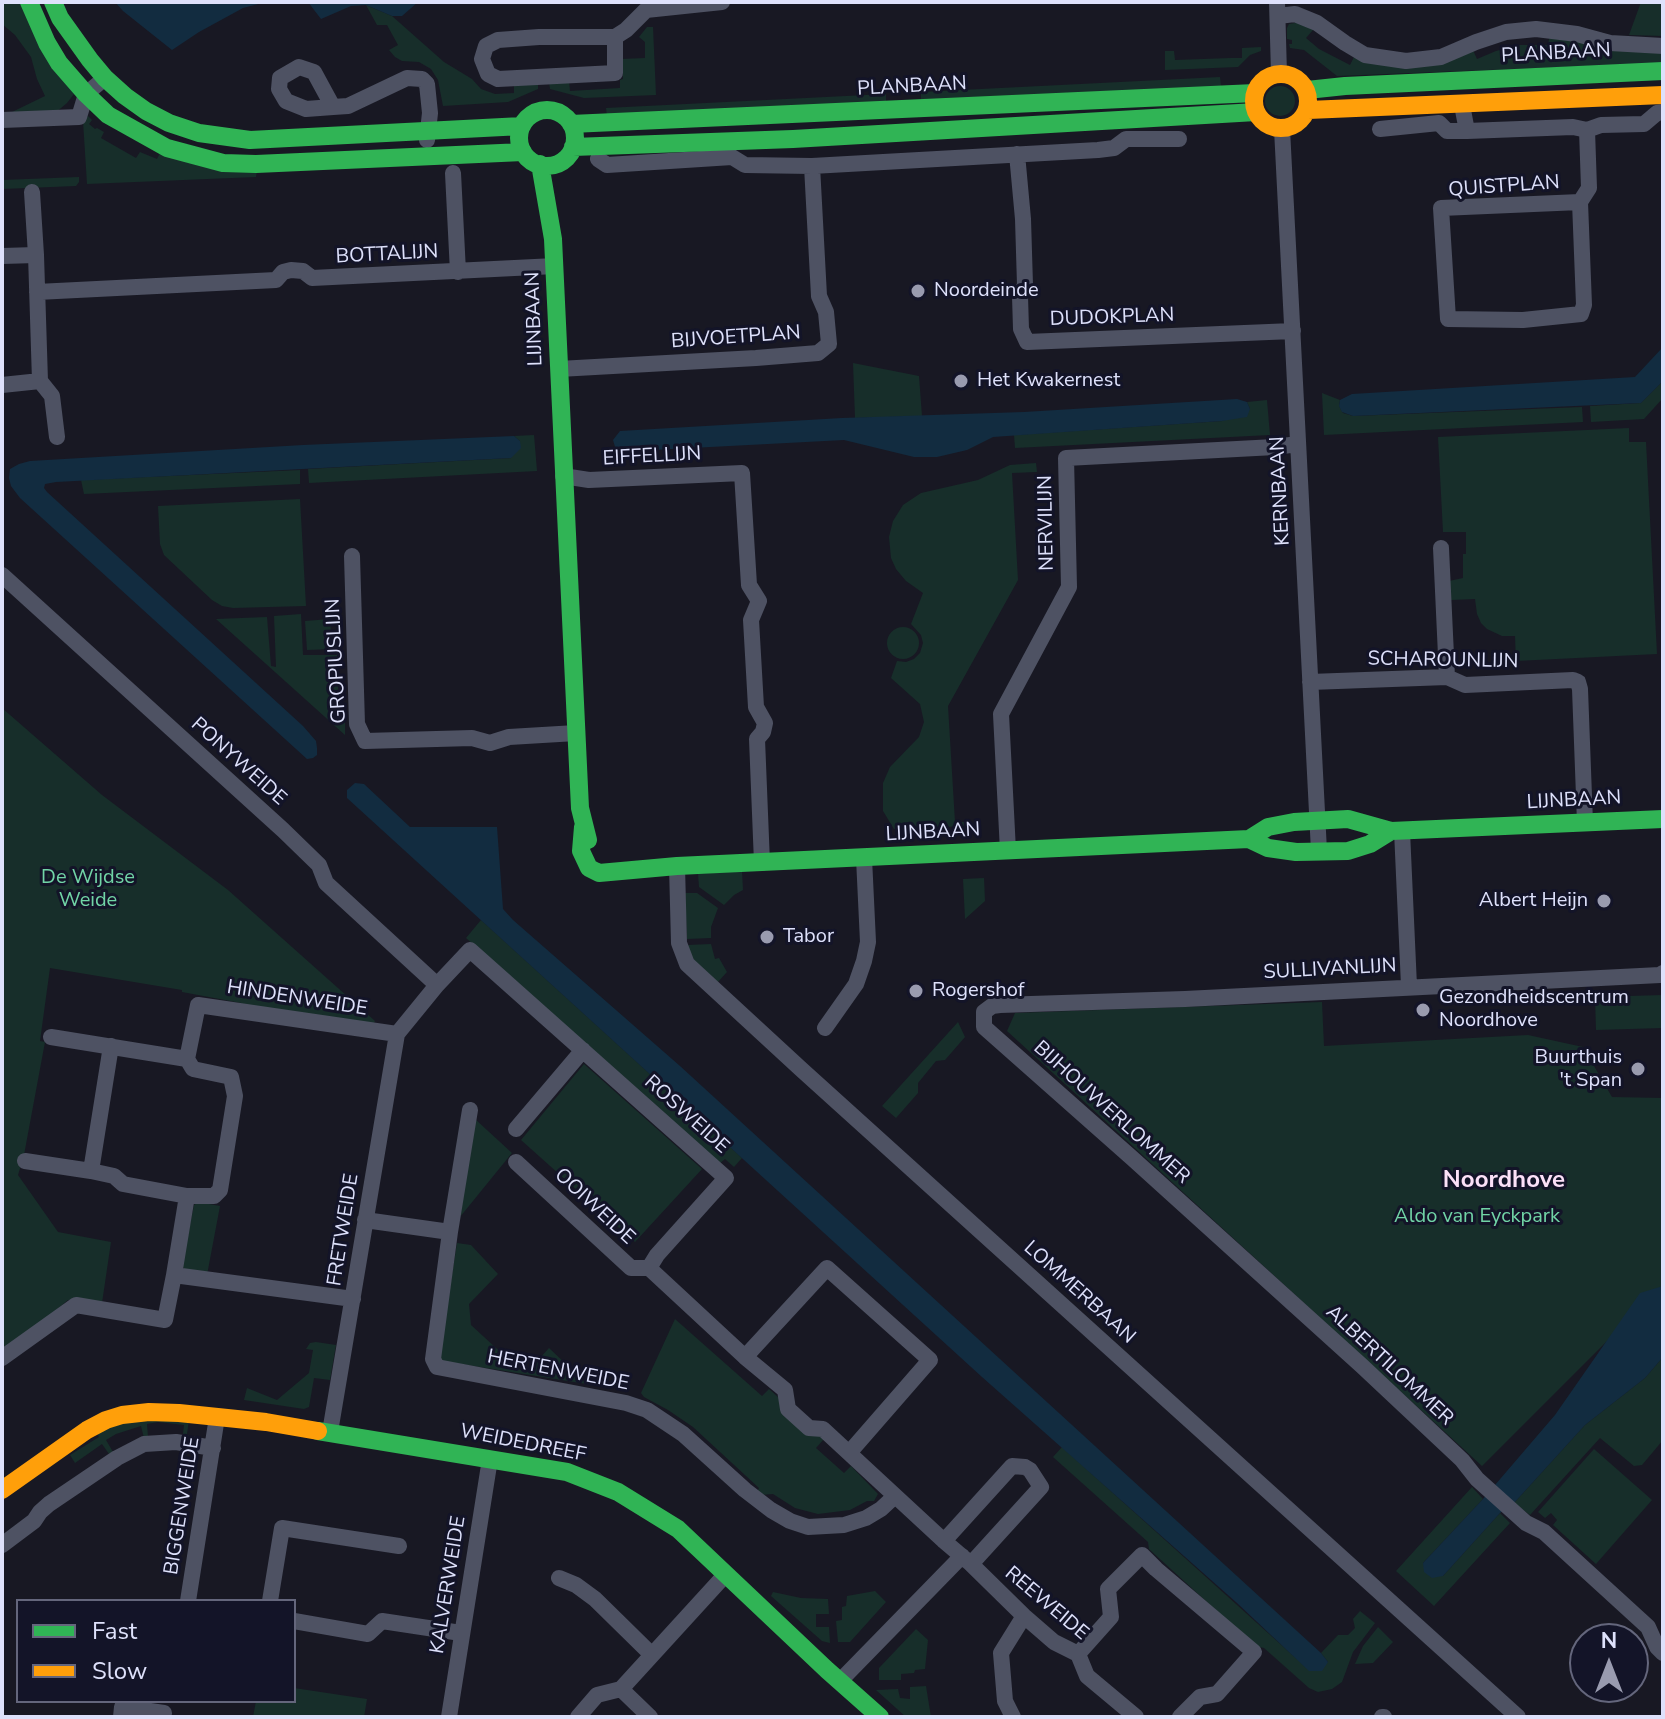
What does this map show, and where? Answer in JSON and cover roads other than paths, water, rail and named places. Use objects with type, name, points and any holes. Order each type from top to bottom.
[{"type":"street","points":[[29,2],[59,63],[86,94],[108,115],[167,148],[223,163],[256,164],[523,152]]},
{"type":"street","points":[[53,2],[60,18],[105,78],[125,96],[169,123],[199,133],[250,140],[522,126]]},
{"type":"street","points":[[615,37],[615,73],[498,79],[488,74],[482,59],[486,46],[498,40],[615,37],[646,10],[722,2]]},
{"type":"street","points":[[1279,74],[1277,9],[1317,23],[1365,55],[1406,61],[1441,57],[1506,32],[1536,29],[1577,34],[1610,43],[1663,46]]},
{"type":"street","name":"PLANBAAN","points":[[1307,90],[1663,71]]},
{"type":"street","points":[[573,147],[1231,115],[1255,103],[1264,80],[1279,74],[1290,75],[1300,81],[1307,90],[1309,100],[1302,120],[1282,129],[1262,121],[1255,103]]},
{"type":"street","points":[[2,120],[79,117],[86,94],[105,78]]},
{"type":"street","points":[[333,107],[348,106],[407,78],[422,79],[427,84],[430,113],[426,157]]},
{"type":"street","points":[[1308,110],[1663,95]]},
{"type":"street","name":"PLANBAAN","points":[[571,124],[1255,103]]},
{"type":"street","points":[[1462,105],[1467,131]]},
{"type":"street","points":[[543,111],[556,112],[571,124],[573,147],[559,163],[546,166],[533,162],[523,152],[520,139],[522,126],[530,116],[543,111]]},
{"type":"street","points":[[1380,129],[1439,123],[1447,131],[1573,127],[1587,130],[1601,125],[1644,124],[1663,112]]},
{"type":"street","points":[[1096,122],[1098,150]]},
{"type":"street","name":"KERNBAAN","points":[[1282,129],[1319,851]]},
{"type":"street","points":[[1580,202],[1589,188],[1587,130]]},
{"type":"street","points":[[598,159],[607,165],[732,157],[745,165],[812,166],[1098,150],[1114,148],[1126,139],[1179,139]]},
{"type":"street","points":[[757,140],[759,165]]},
{"type":"street","name":"DUDOKPLAN","points":[[1017,154],[1025,285],[1020,296],[1021,329],[1027,342],[1293,331]]},
{"type":"street","name":"LIJNBAAN","points":[[553,239],[559,163]]},
{"type":"street","name":"LIJNBAAN","points":[[540,164],[555,266],[580,808],[590,847],[598,858],[620,870],[1249,839],[1268,848],[1296,852],[1348,851],[1397,831]]},
{"type":"street","name":"BIJVOETPLAN","points":[[559,369],[818,353],[829,344],[826,312],[819,296],[812,166]]},
{"type":"street","points":[[453,173],[458,272]]},
{"type":"street","points":[[32,192],[40,381],[52,396],[57,437]]},
{"type":"street","name":"QUISTPLAN","points":[[1580,202],[1584,305],[1581,314],[1523,320],[1448,319],[1441,208],[1580,202]]},
{"type":"street","points":[[2,256],[36,255]]},
{"type":"street","name":"BOTTALIJN","points":[[37,292],[276,280],[283,272],[291,270],[303,271],[312,278],[555,266]]},
{"type":"street","points":[[2,385],[40,381]]},
{"type":"street","name":"NERVILIJN","points":[[1008,851],[1001,714],[1069,587],[1066,458],[1275,447],[1298,436]]},
{"type":"street","name":"EIFFELLIJN","points":[[563,476],[589,480],[742,473],[749,585],[759,601],[751,620],[756,707],[765,723],[757,739],[762,863]]},
{"type":"street","points":[[1441,548],[1447,677]]},
{"type":"street","name":"GROPIUSLIJN","points":[[352,556],[357,724],[365,741],[472,738],[490,743],[509,737],[576,733]]},
{"type":"street","name":"PONYWEIDE","points":[[2,575],[292,839],[319,865],[326,883],[437,985]]},
{"type":"street","name":"SCHAROUNLIJN","points":[[1310,682],[1447,677],[1465,685],[1578,682],[1585,823]]},
{"type":"street","name":"LIJNBAAN","points":[[1249,839],[1268,827],[1348,819],[1397,831],[1663,819]]},
{"type":"street","points":[[1397,831],[1409,986]]},
{"type":"street","points":[[825,1028],[856,984],[864,961],[868,942],[864,858]]},
{"type":"street","name":"LOMMERBAAN","points":[[677,866],[679,943],[687,964],[1518,1717]]},
{"type":"street","name":"ROSWEIDE","points":[[397,1034],[470,950],[726,1178],[649,1268]]},
{"type":"street","name":"SULLIVANLIJN","points":[[1000,1005],[1185,999],[1663,973]]},
{"type":"street","name":"HINDENWEIDE","points":[[187,1059],[198,1005],[397,1034]]},
{"type":"street","name":"BIJHOUWERLOMMER","points":[[1000,1005],[984,1012],[984,1027],[1234,1252]]},
{"type":"street","name":"FRETWEIDE","points":[[330,1432],[397,1034]]},
{"type":"street","points":[[25,1161],[91,1171],[114,1176],[123,1184],[187,1196],[214,1196],[220,1190],[235,1096],[231,1077],[193,1069],[187,1059],[51,1037]]},
{"type":"street","points":[[91,1171],[111,1046]]},
{"type":"street","points":[[516,1129],[583,1050]]},
{"type":"street","points":[[365,1220],[450,1232],[470,1110]]},
{"type":"street","name":"OOIWEIDE","points":[[516,1162],[631,1268],[649,1268]]},
{"type":"street","points":[[2,1358],[76,1305],[165,1320],[187,1196]]},
{"type":"street","name":"HERTENWEIDE","points":[[450,1232],[433,1359],[437,1367],[626,1403],[647,1410],[683,1434],[771,1510],[808,1527],[844,1525],[866,1518],[895,1496]]},
{"type":"street","name":"ALBERTILOMMER","points":[[1234,1252],[1429,1429],[1514,1513],[1544,1532],[1648,1627],[1661,1647]]},
{"type":"street","points":[[649,1268],[785,1390],[788,1409],[809,1428],[823,1429],[966,1560]]},
{"type":"street","points":[[745,1357],[827,1268],[930,1360],[849,1453]]},
{"type":"street","points":[[174,1275],[353,1299]]},
{"type":"street","name":"WEIDEDREEF","points":[[6,1481],[106,1420],[149,1412],[217,1417],[330,1432],[567,1472],[618,1492],[679,1530],[880,1717]]},
{"type":"street","name":"BIGGENWEIDE","points":[[188,1599],[217,1417]]},
{"type":"street","points":[[2,1545],[34,1521],[49,1504],[117,1458],[144,1444],[176,1442],[213,1448]]},
{"type":"street","name":"KALVERWEIDE","points":[[449,1717],[490,1459]]},
{"type":"street","points":[[840,1681],[1041,1487],[1030,1470],[1012,1466],[944,1541]]},
{"type":"street","points":[[270,1599],[282,1528],[399,1546]]},
{"type":"street","points":[[1078,1654],[1111,1617],[1108,1589],[1142,1555],[1254,1652],[1217,1694],[1200,1697],[1180,1717]]},
{"type":"street","name":"REEWEIDE","points":[[966,1560],[1054,1642],[1078,1654],[1087,1676],[1136,1717]]},
{"type":"street","points":[[578,1717],[597,1695],[621,1689],[726,1574]]},
{"type":"street","points":[[559,1578],[576,1585],[595,1599],[651,1654]]},
{"type":"street","points":[[1013,1717],[1005,1701],[1001,1653],[1024,1616]]},
{"type":"street","points":[[296,1621],[368,1634],[382,1621],[461,1633]]},
{"type":"street","points":[[621,1689],[650,1717]]},
{"type":"street","points":[[121,1717],[122,1707],[164,1710]]},
{"type":"water","points":[[115,2],[266,2],[243,8],[172,50]]},
{"type":"water","points":[[308,2],[418,2],[402,16],[392,16],[366,5],[351,6],[321,19]]},
{"type":"water","points":[[1663,347],[1663,381],[1641,403],[1353,416],[1342,412],[1339,406],[1340,400],[1352,394],[1635,377]]},
{"type":"water","points":[[1237,399],[1247,402],[1250,409],[1247,417],[993,437],[967,450],[937,457],[914,457],[844,440],[634,451],[616,450],[613,440],[620,431]]},
{"type":"water","points":[[514,436],[520,441],[521,448],[511,458],[45,484],[47,492],[303,726],[316,741],[317,748],[317,755],[307,759],[20,498],[9,478],[10,469],[30,461]]},
{"type":"water","points":[[355,783],[364,784],[410,827],[497,827],[503,909],[513,920],[680,1066],[1321,1653],[1328,1662],[1322,1671],[1309,1671],[347,798],[347,790]]},
{"type":"water","points":[[1663,1286],[1663,1357],[1645,1378],[1585,1425],[1443,1576],[1432,1578],[1424,1572],[1423,1563],[1555,1415],[1640,1293]]},
{"type":"place","name":"Noordeinde","points":[[918,291]]},
{"type":"place","name":"Het Kwakernest","points":[[961,381]]},
{"type":"place","name":"Albert Heijn","points":[[1604,901]]},
{"type":"place","name":"Tabor","points":[[767,937]]},
{"type":"place","name":"Rogershof","points":[[916,991]]},
{"type":"place","name":"Gezondheidscentrum Noordhove","points":[[1423,1010]]},
{"type":"place","name":"Buurthuis 't Span","points":[[1638,1069]]},
{"type":"district","name":"Noordhove","points":[[1504,1181]]},
{"type":"park label","name":"De Wijdse Weide","points":[[88,890]]},
{"type":"park label","name":"Aldo van Eyckpark","points":[[1477,1217]]}]
